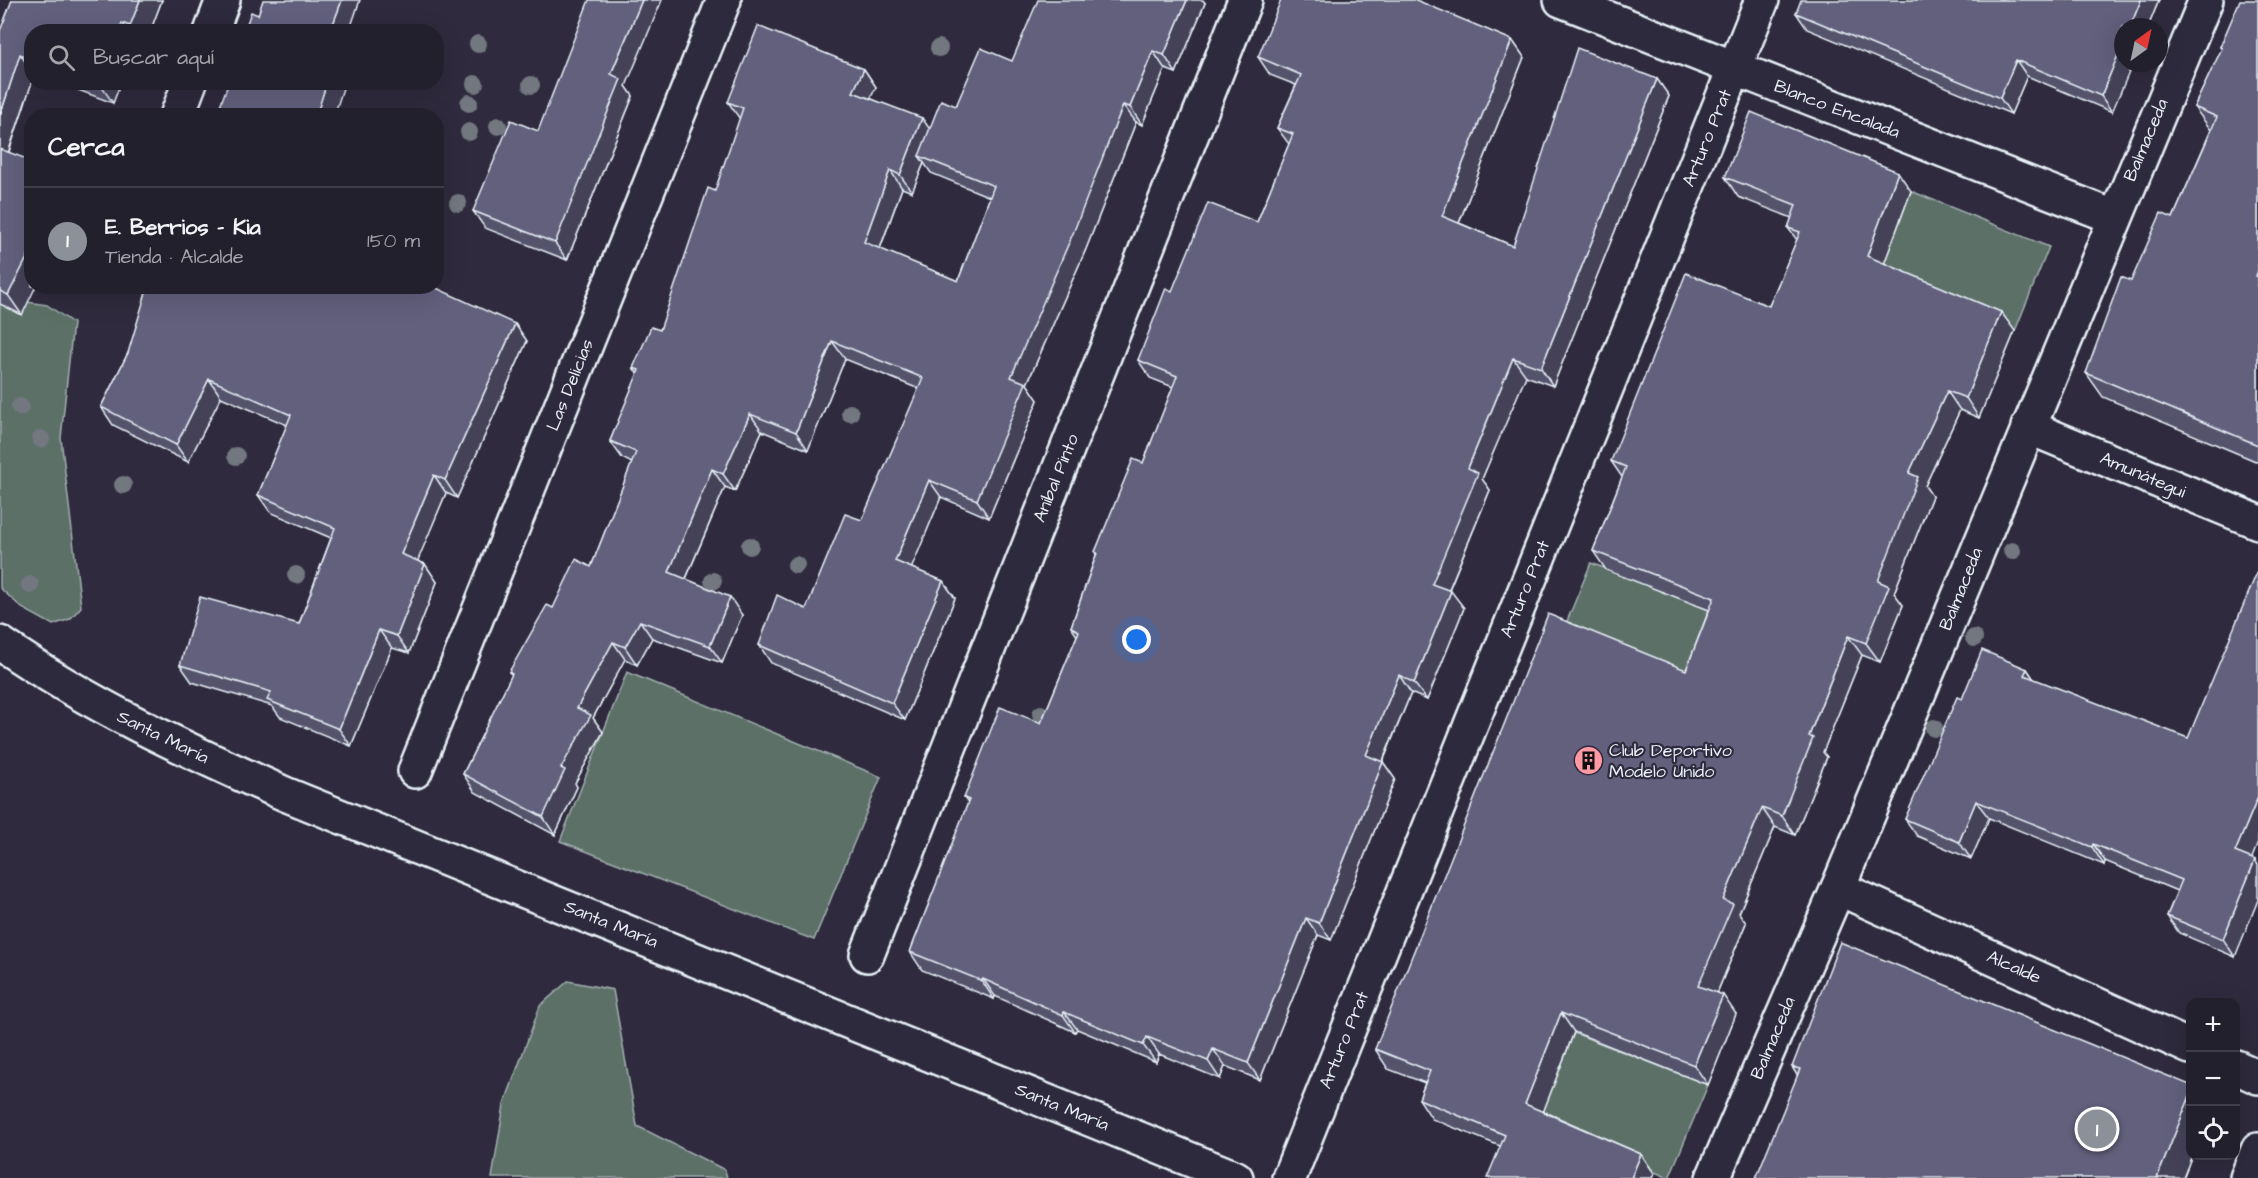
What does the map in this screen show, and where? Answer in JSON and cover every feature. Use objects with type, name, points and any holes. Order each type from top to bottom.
[{"type":"street","points":[[214,24],[223,0]]},
{"type":"street","name":"Las Delicias","points":[[415,771],[724,0]]},
{"type":"street","name":"Aníbal Pinto","points":[[867,955],[1245,0]]},
{"type":"street","name":"Blanco Encalada","points":[[1561,0],[2114,217]]},
{"type":"street","name":"Arturo Prat","points":[[1289,1178],[1762,0]]},
{"type":"street","name":"Balmaceda","points":[[1713,1178],[1838,888],[2114,217],[2206,0]]},
{"type":"street","points":[[180,108],[187,90]]},
{"type":"street","name":"Amunátegui","points":[[2028,427],[2258,522]]},
{"type":"street","name":"Santa María","points":[[0,643],[106,710],[190,752],[285,794],[1236,1178]]},
{"type":"street","name":"Alcalde","points":[[1838,888],[2186,1045]]},
{"type":"street","points":[[2240,1069],[2258,1077]]},
{"type":"street","points":[[2247,1178],[2258,1150]]},
{"type":"green space","points":[[1911,191],[2049,247],[2015,331],[1880,275]]},
{"type":"green space","points":[[0,298],[47,305],[73,323],[61,438],[81,607],[70,619],[53,625],[22,608],[0,588]]},
{"type":"green space","points":[[1591,563],[1728,616],[1700,687],[1562,633]]},
{"type":"green space","points":[[627,672],[881,777],[814,940],[560,841]]},
{"type":"green space","points":[[568,981],[613,990],[637,1126],[725,1170],[727,1178],[492,1178],[504,1105],[540,1006]]},
{"type":"green space","points":[[1574,1033],[1708,1085],[1669,1178],[1539,1123]]},
{"type":"building","points":[[12,0],[140,0],[131,24],[24,24],[24,56],[20,54],[0,116],[0,31]]},
{"type":"building","points":[[263,0],[342,0],[333,24],[247,24],[251,12],[258,15]]},
{"type":"building","points":[[589,0],[642,0],[611,74],[621,79],[555,243],[473,211],[511,120],[538,131]]},
{"type":"building","points":[[1038,0],[1187,0],[1164,55],[1153,51],[1130,107],[1123,105],[1074,231],[1011,377],[1026,383],[977,500],[929,480],[895,561],[943,581],[892,703],[759,645],[777,595],[806,609],[845,514],[862,520],[923,378],[832,341],[796,432],[750,414],[723,474],[712,469],[669,572],[730,597],[710,646],[640,621],[625,647],[613,642],[577,708],[591,715],[561,768],[565,770],[543,817],[463,774],[512,674],[509,672],[547,605],[553,608],[576,559],[591,567],[636,452],[610,441],[639,370],[633,368],[651,327],[660,330],[708,188],[715,191],[743,108],[728,102],[758,26],[864,69],[853,92],[922,118],[900,175],[890,170],[864,242],[958,281],[994,186],[919,156],[941,100],[956,106],[981,48],[1012,61]]},
{"type":"building","points":[[1281,0],[1416,0],[1512,40],[1442,216],[1513,246],[1577,48],[1657,79],[1541,368],[1513,358],[1468,468],[1478,473],[1432,584],[1451,591],[1414,683],[1399,675],[1366,755],[1383,762],[1319,923],[1306,918],[1248,1063],[1213,1049],[1208,1061],[1147,1037],[1143,1045],[1064,1012],[1063,1015],[983,979],[982,981],[910,952],[969,800],[964,798],[1000,707],[1041,723],[1079,631],[1071,627],[1097,553],[1095,552],[1133,459],[1143,463],[1177,376],[1138,360],[1166,288],[1172,291],[1208,203],[1257,222],[1293,134],[1277,128],[1301,75],[1258,57]]},
{"type":"building","points":[[1801,0],[2141,0],[2134,18],[2114,18],[2114,65],[2101,96],[2016,60],[2000,98],[1796,13]]},
{"type":"building","points":[[2240,0],[2258,0],[2258,271],[2256,276],[2258,277],[2258,445],[2086,373],[2121,277],[2131,281],[2161,213],[2173,218],[2217,117],[2194,107],[2222,48],[2220,47]]},
{"type":"building","points":[[226,90],[324,90],[319,108],[219,108]]},
{"type":"building","points":[[1751,112],[1898,172],[1867,256],[2001,312],[1966,398],[1947,391],[1909,473],[1918,477],[1878,581],[1889,586],[1866,643],[1848,636],[1809,736],[1813,738],[1782,816],[1762,808],[1723,900],[1733,904],[1698,986],[1723,995],[1694,1065],[1561,1013],[1525,1104],[1641,1154],[1631,1178],[1487,1178],[1505,1135],[1419,1099],[1430,1071],[1375,1049],[1548,614],[1686,670],[1714,598],[1593,551],[1626,467],[1611,461],[1686,273],[1769,306],[1800,232],[1788,228],[1796,205],[1725,177]]},
{"type":"building","points":[[0,149],[24,158],[24,264],[8,295],[0,291]]},
{"type":"building","points":[[444,291],[515,324],[445,480],[434,475],[401,554],[425,564],[397,636],[379,630],[339,729],[267,700],[271,692],[180,665],[200,597],[299,624],[335,528],[258,495],[291,415],[209,379],[176,445],[101,407],[128,353],[146,294],[444,294]]},
{"type":"building","points":[[2258,570],[2258,797],[2235,852],[2255,860],[2223,939],[2167,916],[2182,880],[2093,844],[2092,847],[1976,801],[1959,842],[1905,819],[1957,697],[1962,699],[1982,650],[2027,669],[2024,675],[2188,738]]},
{"type":"building","points":[[1840,942],[2186,1083],[2186,1106],[2157,1178],[1756,1178],[1800,1069],[1792,1067]]},
{"type":"place","name":"Club Deportivo Modelo Unido","points":[[1588,760]]},
{"type":"place","name":"E. Berrios - Kia","points":[[2097,1129]]}]
